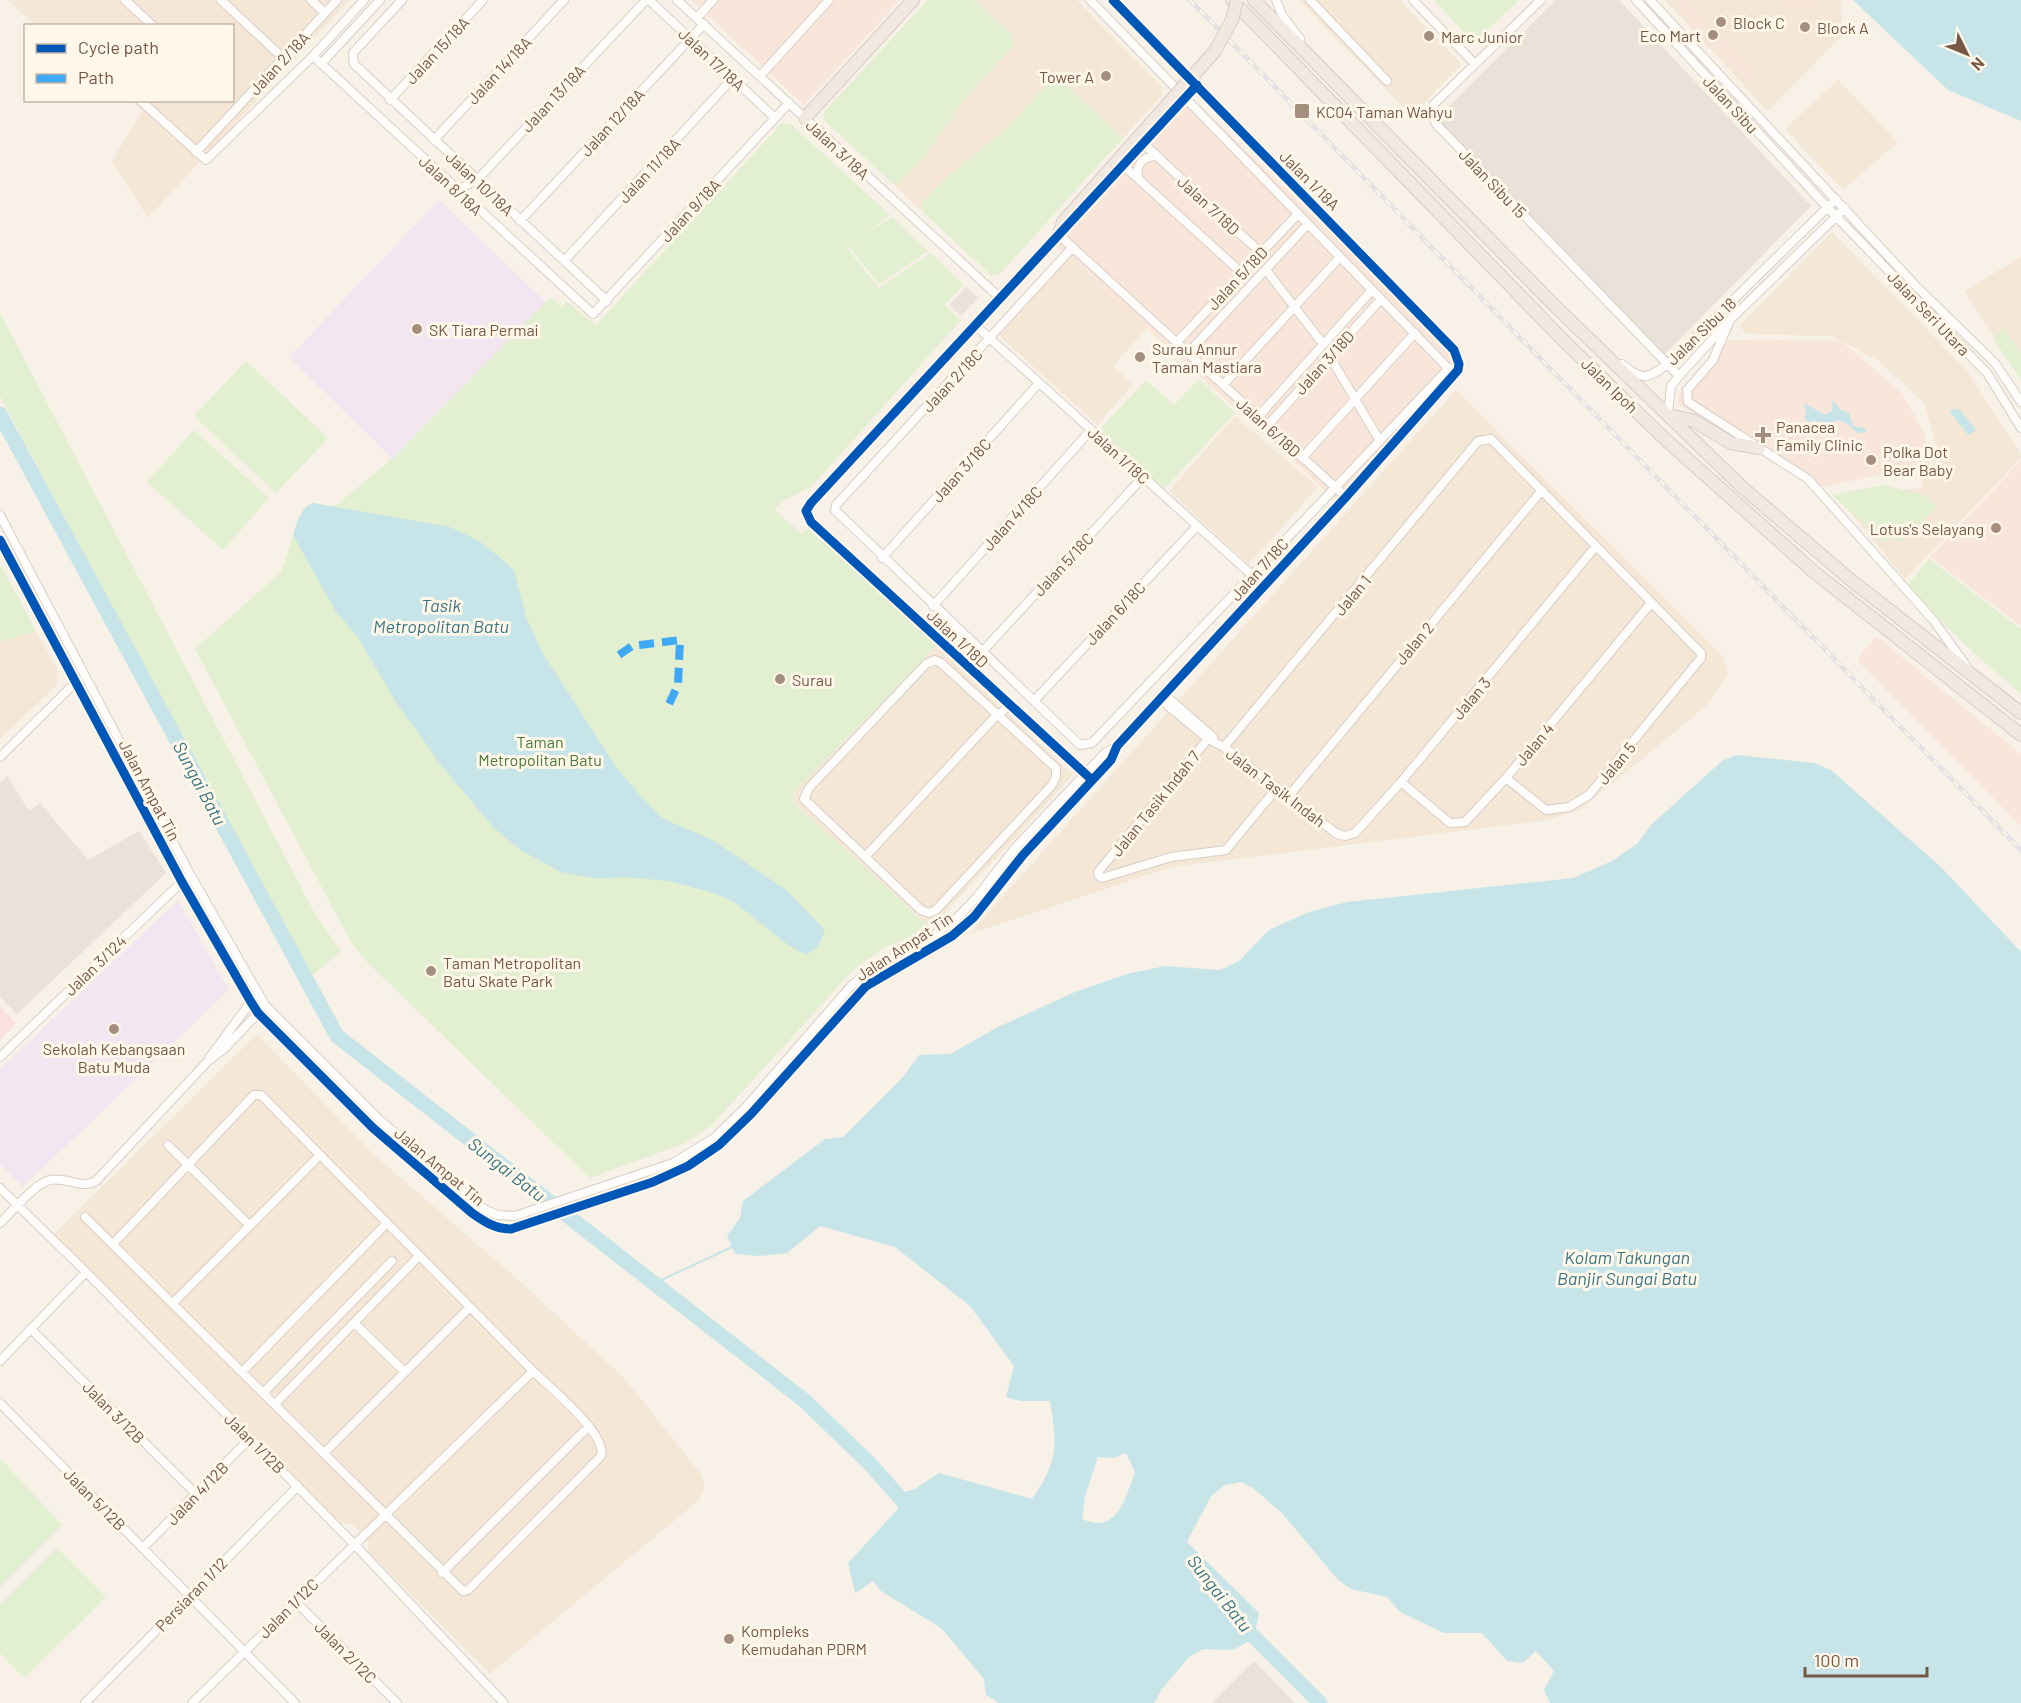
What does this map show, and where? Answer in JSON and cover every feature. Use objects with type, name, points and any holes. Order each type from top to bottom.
[{"type":"highway","points":[[805,118],[913,0]]},
{"type":"highway","name":"Jalan Ipoh","points":[[1232,0],[1567,344],[1666,440],[1814,572],[2021,735]]},
{"type":"highway","points":[[1059,235],[1062,222],[1215,51],[1232,20],[1237,0]]},
{"type":"highway","name":"Jalan Ipoh","points":[[1254,0],[1555,306],[1743,488],[1811,548],[2021,713]]},
{"type":"highway","points":[[1668,414],[1694,421],[1731,443],[1760,448]]},
{"type":"street","points":[[125,0],[151,24]]},
{"type":"street","points":[[221,0],[284,58]]},
{"type":"street","points":[[311,0],[325,13]]},
{"type":"street","name":"Jalan 2/18A","points":[[337,0],[196,152],[208,159],[312,56],[364,0]]},
{"type":"street","name":"Jalan 2/18A","points":[[321,64],[380,0]]},
{"type":"street","name":"Jalan 10/18A","points":[[402,0],[353,53],[354,64],[607,301]]},
{"type":"street","name":"Jalan 15/18A","points":[[390,100],[483,0]]},
{"type":"street","name":"Jalan 14/18A","points":[[434,140],[564,0]]},
{"type":"street","name":"Jalan 17/18A","points":[[647,0],[775,118]]},
{"type":"street","name":"Jalan 13/18A","points":[[457,190],[477,180],[647,0]]},
{"type":"street","name":"Jalan 3/18A","points":[[677,0],[999,297]]},
{"type":"street","points":[[697,18],[713,0]]},
{"type":"street","points":[[760,76],[829,0]]},
{"type":"street","name":"Jalan 1/18A","points":[[1090,0],[1449,368],[1452,379]]},
{"type":"street","name":"Jalan 1/18A","points":[[1113,0],[1454,350],[1459,364],[1452,379]]},
{"type":"street","points":[[1276,0],[1282,15],[1332,81]]},
{"type":"street","points":[[1310,0],[1387,81]]},
{"type":"street","points":[[1413,0],[1475,63]]},
{"type":"street","name":"Jalan Sibu 15","points":[[1541,0],[1433,105],[1432,115],[1436,124],[1668,364]]},
{"type":"street","name":"Jalan Sibu","points":[[1636,0],[1827,207]]},
{"type":"street","name":"Jalan Sibu","points":[[1650,0],[1836,199]]},
{"type":"street","name":"Jalan 12/18A","points":[[520,220],[704,24]]},
{"type":"street","name":"Jalan 8/18A","points":[[312,56],[589,313]]},
{"type":"street","name":"Jalan 11/18A","points":[[564,261],[733,78]]},
{"type":"street","points":[[974,324],[1124,166],[1197,85]]},
{"type":"street","points":[[234,100],[240,105]]},
{"type":"street","points":[[142,102],[196,152]]},
{"type":"street","name":"Jalan 9/18A","points":[[589,313],[596,313],[789,103]]},
{"type":"street","name":"Jalan 7/18D","points":[[1144,144],[1261,253]]},
{"type":"street","points":[[1138,178],[1140,163],[1146,158],[1156,156]]},
{"type":"street","name":"Jalan 7/18D","points":[[1124,166],[1242,273]]},
{"type":"street","name":"Jalan Sibu 18","points":[[1555,306],[1634,374],[1649,376],[1668,364],[1836,199]]},
{"type":"street","name":"Jalan Seri Utara","points":[[1836,199],[1916,286],[1995,363],[2021,402]]},
{"type":"street","name":"Jalan Seri Utara","points":[[1827,207],[1986,373],[2021,428]]},
{"type":"street","name":"Jalan Sibu 18","points":[[1668,414],[1671,386],[1679,376],[1730,320],[1845,208]]},
{"type":"street","name":"Jalan 5/18D","points":[[1176,343],[1298,214]]},
{"type":"street","name":"Jalan 5/18D","points":[[1188,353],[1308,225]]},
{"type":"street","name":"Jalan 6/18D","points":[[1059,235],[1346,497]]},
{"type":"street","name":"Jalan 2/18C","points":[[882,558],[837,513],[836,505],[1072,248]]},
{"type":"street","points":[[1223,385],[1340,257]]},
{"type":"street","points":[[1266,270],[1323,344]]},
{"type":"street","name":"Jalan 3/18D","points":[[1258,417],[1372,290]]},
{"type":"street","name":"Jalan 3/18D","points":[[1267,426],[1382,299]]},
{"type":"street","points":[[1730,320],[1713,360],[1687,390],[1690,405],[1808,479],[1934,621],[1977,680]]},
{"type":"street","name":"Jalan 1/18C","points":[[974,324],[1264,586]]},
{"type":"street","name":"Jalan 1/18D","points":[[974,324],[811,502],[807,515],[811,522],[1092,780]]},
{"type":"street","points":[[1302,458],[1414,333]]},
{"type":"street","points":[[1330,357],[1380,441]]},
{"type":"street","points":[[1668,364],[1679,376]]},
{"type":"street","points":[[1250,574],[1336,488],[1449,368]]},
{"type":"street","name":"Jalan 7/18C","points":[[1092,780],[1112,760],[1117,746],[1452,379]]},
{"type":"street","name":"Jalan 3/18C","points":[[882,558],[1039,383]]},
{"type":"street","name":"Jalan 4/18C","points":[[933,606],[1091,430]]},
{"type":"street","name":"Jalan 1","points":[[1224,747],[1478,441],[1491,439],[1542,490]]},
{"type":"street","name":"Jalan 5/18C","points":[[982,652],[1143,477]]},
{"type":"street","points":[[1542,490],[1651,603]]},
{"type":"street","name":"Jalan 2","points":[[1288,797],[1542,490]]},
{"type":"street","name":"Jalan Ampat Tin","points":[[0,515],[190,874],[265,1005],[380,1120],[484,1209],[502,1216],[532,1211],[640,1176],[683,1158],[726,1127],[851,986],[882,963],[944,928],[978,897],[1015,848],[1084,774]]},
{"type":"street","name":"Jalan 6/18C","points":[[1034,701],[1197,526]]},
{"type":"street","name":"Jalan Ampat Tin","points":[[0,540],[182,882],[258,1013],[373,1128],[472,1214],[502,1229],[511,1229],[653,1182],[688,1166],[732,1134],[866,986],[952,936],[974,917],[1023,855],[1092,780]]},
{"type":"street","name":"Jalan 3","points":[[1337,834],[1345,836],[1355,833],[1401,782],[1596,546]]},
{"type":"street","points":[[882,558],[1034,701]]},
{"type":"street","name":"Jalan 7/18C","points":[[1034,701],[1080,745],[1092,743],[1250,574]]},
{"type":"street","name":"Jalan 5","points":[[1506,778],[1546,810],[1569,807],[1589,795],[1700,661],[1701,653],[1651,603]]},
{"type":"street","name":"Jalan 4","points":[[1401,782],[1450,823],[1465,822],[1506,778],[1651,603]]},
{"type":"street","points":[[935,660],[997,715],[1056,768],[1056,777],[1052,786],[936,910],[928,913],[921,910],[804,799],[809,788],[926,664],[935,660]]},
{"type":"street","points":[[0,757],[85,674]]},
{"type":"street","name":"Jalan Tasik Indah","points":[[1163,697],[1276,789],[1337,834]]},
{"type":"street","points":[[865,857],[1007,704]]},
{"type":"street","name":"Jalan Tasik Indah 7","points":[[1212,738],[1098,872],[1102,878],[1171,857],[1226,850],[1276,789]]},
{"type":"street","points":[[1084,774],[1104,753],[1117,746]]},
{"type":"street","name":"Jalan 3/124","points":[[0,1057],[190,874]]},
{"type":"street","points":[[208,1061],[219,1042],[258,994]]},
{"type":"street","points":[[0,1223],[38,1186],[50,1180],[82,1185],[96,1181],[208,1061],[225,1048],[265,1005]]},
{"type":"street","points":[[85,1216],[113,1244],[173,1303],[263,1393],[275,1404],[384,1513],[442,1573],[463,1591],[477,1582],[601,1456],[601,1444],[589,1426],[257,1094],[113,1244]]},
{"type":"street","points":[[168,1145],[249,1226]]},
{"type":"street","points":[[173,1303],[320,1155]]},
{"type":"street","name":"Jalan 1/12B","points":[[0,1188],[353,1543],[504,1703]]},
{"type":"street","points":[[242,1372],[387,1223]]},
{"type":"street","points":[[275,1404],[419,1256]]},
{"type":"street","points":[[263,1393],[392,1261]]},
{"type":"street","points":[[0,1361],[86,1272]]},
{"type":"street","points":[[324,1453],[470,1307]]},
{"type":"street","points":[[332,1323],[343,1334]]},
{"type":"street","points":[[354,1323],[405,1372]]},
{"type":"street","name":"Jalan 3/12B","points":[[32,1330],[196,1494]]},
{"type":"street","name":"Jalan 1/12C","points":[[192,1703],[353,1543],[533,1371]]},
{"type":"street","name":"Jalan 5/12B","points":[[0,1403],[295,1703]]},
{"type":"street","points":[[442,1573],[589,1426]]},
{"type":"street","name":"Jalan 4/12B","points":[[143,1548],[250,1438]]},
{"type":"street","name":"Persiaran 1/12","points":[[85,1703],[297,1486]]},
{"type":"street","name":"Jalan 2/12C","points":[[295,1601],[397,1703]]},
{"type":"shaded area","points":[[7,0],[349,0],[148,218],[112,161],[142,111],[132,102],[234,102],[234,24],[34,24]]},
{"type":"shaded area","points":[[691,0],[900,0],[804,105]]},
{"type":"shaded area","points":[[975,0],[1077,0],[1162,87],[1162,96],[1123,138],[1062,81],[1050,81],[1003,132],[948,176],[922,203],[922,211],[892,183],[900,183],[925,155],[966,97],[1013,46],[1012,34]]},
{"type":"shaded area","points":[[1299,0],[1400,0],[1461,64],[1412,116]]},
{"type":"shaded area","points":[[1556,0],[1619,0],[1811,206],[1664,355],[1437,118]]},
{"type":"shaded area","points":[[1665,0],[1838,0],[1841,2],[1842,36],[1768,111]]},
{"type":"shaded area","points":[[1671,0],[1685,0],[1758,75],[1748,85]]},
{"type":"shaded area","points":[[1783,0],[1817,0],[1818,10],[1813,11],[1812,5],[1787,7]]},
{"type":"shaded area","points":[[1838,80],[1898,142],[1843,190],[1785,129]]},
{"type":"shaded area","points":[[1191,97],[1461,360],[1336,500],[1057,247]]},
{"type":"shaded area","name":"SK Tiara Permai","points":[[439,200],[546,302],[392,459],[289,357]]},
{"type":"shaded area","points":[[1832,232],[1968,372],[2021,454],[2021,458],[1905,579],[1838,497],[1923,488],[1920,472],[1932,465],[1939,453],[1924,403],[1879,361],[1832,336],[1747,334],[1739,326]]},
{"type":"shaded area","points":[[2021,256],[2021,376],[1965,292]]},
{"type":"shaded area","points":[[1069,258],[1147,328],[1113,366],[1133,385],[1097,425],[999,335]]},
{"type":"shaded area","points":[[966,287],[978,298],[961,316],[949,305]]},
{"type":"shaded area","points":[[1729,340],[1841,341],[1902,393],[1924,432],[1931,464],[1822,487],[1678,404],[1680,390]]},
{"type":"shaded area","points":[[1456,390],[1723,657],[1728,674],[1705,707],[1580,810],[1547,820],[1172,867],[969,934]]},
{"type":"shaded area","points":[[1235,416],[1318,487],[1249,564],[1169,491]]},
{"type":"shaded area","name":"Lotus's Selayang","points":[[2021,461],[2021,626],[1930,557]]},
{"type":"shaded area","points":[[36,631],[58,670],[56,686],[0,739],[0,642]]},
{"type":"shaded area","points":[[1876,636],[2021,754],[2021,826],[1857,660]]},
{"type":"shaded area","points":[[936,646],[1073,775],[931,928],[792,801],[794,793]]},
{"type":"shaded area","points":[[7,776],[29,811],[40,803],[88,860],[139,831],[166,873],[17,1014],[0,997],[0,783]]},
{"type":"shaded area","name":"Sekolah Kebangsaan Batu Muda","points":[[178,900],[229,990],[23,1187],[0,1164],[0,1069]]},
{"type":"shaded area","points":[[0,1007],[16,1023],[0,1040]]},
{"type":"shaded area","points":[[257,1034],[371,1152],[524,1285],[625,1379],[700,1473],[705,1487],[699,1500],[490,1674],[368,1551],[368,1540],[352,1524],[340,1523],[54,1234]]},
{"type":"shaded area","points":[[1254,1661],[1295,1703],[1212,1703]]},
{"type":"green space","points":[[928,0],[975,0],[1012,35],[1013,46],[966,97],[926,155],[900,183],[892,183],[824,120],[824,112]]},
{"type":"green space","points":[[1434,0],[1519,0],[1474,43]]},
{"type":"green space","points":[[1050,81],[1062,81],[1123,138],[999,275],[991,275],[922,211],[922,203],[948,176],[1003,132]]},
{"type":"green space","name":"Taman Metropolitan Batu","points":[[782,123],[791,124],[890,215],[864,235],[892,217],[928,251],[879,284],[848,246],[846,247],[879,288],[931,253],[963,285],[945,305],[961,320],[812,486],[783,501],[774,509],[802,534],[809,527],[936,646],[794,793],[792,801],[931,928],[880,950],[852,971],[711,1126],[685,1143],[590,1178],[368,963],[352,944],[195,649],[282,571],[296,526],[306,506],[313,503],[334,507],[392,459],[551,297],[562,308],[566,301],[596,325]]},
{"type":"green space","points":[[0,313],[314,912],[341,952],[310,977],[0,396]]},
{"type":"green space","points":[[2005,329],[2021,354],[2021,380],[1993,338]]},
{"type":"green space","points":[[246,361],[328,438],[276,493],[194,416]]},
{"type":"green space","points":[[1199,379],[1235,413],[1164,489],[1100,429],[1146,380],[1174,405]]},
{"type":"green space","points":[[194,430],[269,498],[223,550],[147,482]]},
{"type":"green space","points":[[1884,485],[1924,495],[1938,506],[1901,543],[1890,538],[1884,542],[1832,495]]},
{"type":"green space","points":[[1929,559],[2021,629],[2021,694],[1975,654],[1906,587]]},
{"type":"green space","points":[[0,564],[36,631],[0,642]]},
{"type":"green space","points":[[0,1458],[62,1525],[0,1587]]},
{"type":"green space","points":[[57,1548],[106,1597],[24,1678],[0,1653],[0,1605]]},
{"type":"water","points":[[1853,0],[2021,0],[2021,121],[1948,90]]},
{"type":"water","points":[[1832,400],[1841,410],[1849,413],[1853,426],[1864,428],[1867,432],[1857,433],[1846,423],[1837,420],[1828,426],[1817,421],[1808,422],[1804,417],[1806,414],[1804,403],[1825,415],[1833,410]]},
{"type":"water","points":[[1959,409],[1976,430],[1968,435],[1949,410]]},
{"type":"water","name":"Tasik Metropolitan Batu","points":[[313,503],[450,527],[479,541],[497,555],[514,570],[526,617],[542,652],[614,764],[662,818],[714,841],[786,890],[825,930],[818,947],[806,955],[787,944],[734,902],[714,893],[669,881],[624,877],[598,879],[561,872],[522,851],[494,828],[441,765],[394,699],[357,636],[336,612],[293,535],[302,512]]},
{"type":"water","name":"Kolam Takungan Banjir Sungai Batu","points":[[1736,755],[1814,763],[1831,770],[1943,869],[2021,952],[2021,1703],[1550,1703],[1544,1690],[1554,1671],[1536,1651],[1523,1663],[1507,1661],[1482,1633],[1444,1633],[1400,1612],[1387,1597],[1351,1589],[1338,1580],[1282,1513],[1253,1488],[1241,1482],[1225,1485],[1211,1496],[1187,1542],[1259,1613],[1254,1638],[1233,1650],[1203,1649],[1189,1657],[1162,1689],[1154,1703],[999,1703],[986,1695],[984,1679],[941,1628],[881,1591],[873,1581],[855,1593],[848,1563],[898,1509],[897,1494],[915,1489],[939,1473],[1032,1499],[1047,1474],[1054,1452],[1050,1401],[1020,1401],[1006,1397],[1014,1366],[970,1306],[895,1247],[820,1226],[787,1253],[759,1256],[735,1254],[727,1236],[740,1218],[743,1201],[825,1139],[843,1137],[903,1077],[919,1055],[950,1054],[998,1027],[1075,992],[1127,974],[1165,966],[1220,970],[1239,961],[1269,930],[1309,912],[1347,902],[1573,878],[1612,861],[1637,844],[1652,824],[1722,761]],"holes":[[[1126,1453],[1135,1472],[1123,1503],[1112,1518],[1094,1523],[1082,1519],[1085,1496],[1098,1457],[1114,1458]]]},
{"type":"waterway","name":"Sungai Batu","points":[[0,414],[337,1036],[805,1401],[870,1464],[903,1501],[914,1500]]},
{"type":"waterway","points":[[655,1283],[732,1247]]},
{"type":"waterway","name":"Sungai Batu","points":[[1241,1624],[1320,1703]]},
{"type":"railway","points":[[1190,0],[2021,850]]},
{"type":"marked path","points":[[619,655],[632,646],[680,640],[678,685],[669,704]]},
{"type":"cycle path","points":[[0,540],[182,882],[251,1002],[258,1013],[373,1128],[472,1213],[490,1224],[505,1229],[511,1229],[653,1182],[688,1166],[719,1145],[751,1114],[866,986],[952,936],[974,917],[1023,855],[1111,760],[1117,746],[1346,497],[1458,370],[1459,364],[1454,350],[1113,0]]},
{"type":"cycle path","points":[[1092,780],[811,522],[806,511],[1197,85]]},
{"type":"place","name":"Block C","points":[[1721,22]]},
{"type":"place","name":"Block A","points":[[1805,27]]},
{"type":"place","name":"Eco Mart","points":[[1713,35]]},
{"type":"place","name":"Marc Junior","points":[[1429,36]]},
{"type":"place","name":"Tower A","points":[[1106,76]]},
{"type":"place","name":"KC04 Taman Wahyu","points":[[1302,111]]},
{"type":"place","name":"SK Tiara Permai","points":[[417,329]]},
{"type":"place","name":"Surau Annur Taman Mastiara","points":[[1140,357]]},
{"type":"place","name":"Panacea Family Clinic","points":[[1763,435]]},
{"type":"place","name":"Polka Dot Bear Baby","points":[[1871,460]]},
{"type":"place","name":"Lotus's Selayang","points":[[1996,528]]},
{"type":"place","name":"Surau","points":[[780,679]]},
{"type":"place","name":"Taman Metropolitan Batu Skate Park","points":[[431,971]]},
{"type":"place","name":"Sekolah Kebangsaan Batu Muda","points":[[114,1029]]},
{"type":"place","name":"Kompleks Kemudahan PDRM","points":[[729,1639]]}]
